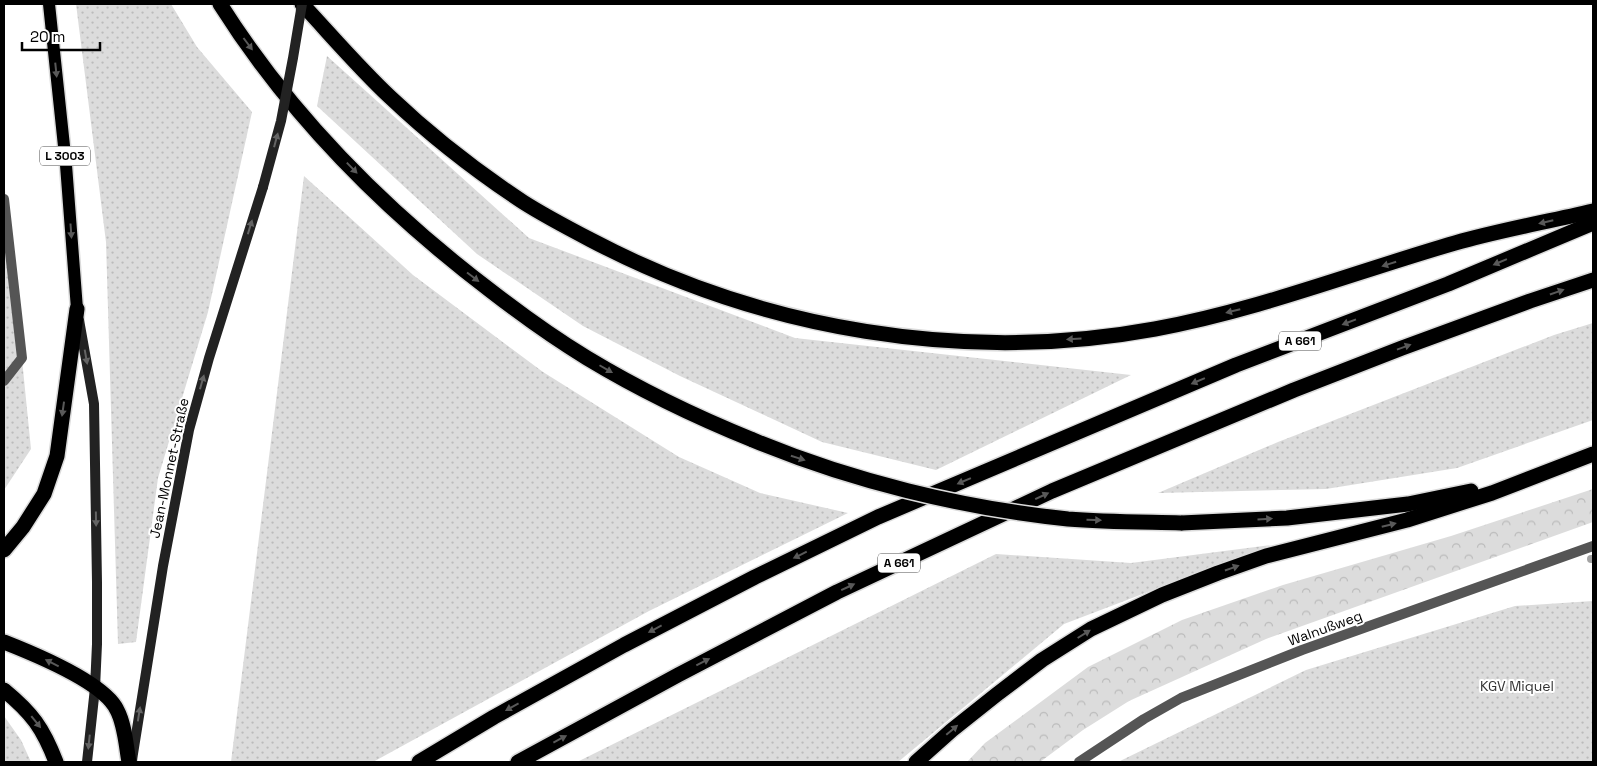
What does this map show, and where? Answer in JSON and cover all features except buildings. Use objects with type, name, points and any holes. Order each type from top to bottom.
[{"type":"highway","points":[[220,4],[285,93],[334,149],[381,198],[462,268],[546,331],[587,358],[649,393],[707,421],[787,454],[906,491],[1017,513],[1070,519],[1181,524],[1287,518],[1408,504],[1494,486],[1567,465]]},
{"type":"highway","points":[[302,4],[389,96],[440,141],[527,204],[577,233],[620,256],[686,284],[750,306],[811,321],[909,338],[1014,342],[1091,338],[1153,329],[1252,307],[1458,242],[1593,211]]},
{"type":"highway","name":"A 661","points":[[419,762],[494,717],[624,645],[755,577],[878,517],[1236,365],[1448,284],[1593,223]]},
{"type":"highway","name":"A 661","points":[[518,762],[678,675],[837,592],[1052,491],[1294,390],[1429,338],[1593,280]]},
{"type":"highway","points":[[4,550],[23,527],[44,494],[57,456],[77,309]]},
{"type":"highway","points":[[916,762],[952,730],[1042,660],[1091,629],[1162,595],[1266,556],[1407,520],[1492,493],[1593,454]]},
{"type":"highway","points":[[4,642],[37,655],[76,675],[116,708],[130,762]]},
{"type":"highway","points":[[4,690],[20,703],[40,726],[56,762]]},
{"type":"main road","name":"L 3003","points":[[49,4],[66,165],[77,309],[94,404],[98,582],[97,644],[86,762]]},
{"type":"main road","name":"Jean-Monnet-Straße","points":[[130,762],[163,566],[189,430],[209,358],[263,187],[281,121],[302,4]]},
{"type":"lane","points":[[4,199],[22,358],[4,381]]},
{"type":"lane","name":"Walnußweg","points":[[1079,762],[1144,719],[1181,698],[1302,650],[1593,546]]},
{"type":"green space","points":[[76,4],[171,4],[197,47],[252,112],[208,312],[158,478],[136,642],[118,644],[106,242]]},
{"type":"green space","points":[[327,56],[529,238],[795,338],[1131,375],[936,470],[822,442],[680,376],[583,326],[477,254],[317,106]]},
{"type":"green space","points":[[304,176],[413,275],[543,372],[679,457],[760,493],[848,513],[649,611],[373,762],[231,762]]},
{"type":"green space","points":[[4,180],[31,449],[4,490]]},
{"type":"green space","points":[[1593,323],[1593,420],[1457,468],[1326,489],[1158,493],[1278,442],[1554,335]]},
{"type":"green space","points":[[1593,489],[1593,522],[1266,639],[1129,701],[1083,730],[1040,762],[967,762],[985,743],[1088,667],[1182,620],[1283,585],[1451,536]]},
{"type":"green space","points":[[1271,545],[1064,624],[898,762],[577,762],[996,554],[1131,563]]},
{"type":"green space","name":"KGV Miquel","points":[[1593,601],[1593,762],[1118,762],[1306,670],[1515,606]]},
{"type":"green space","points":[[4,716],[21,740],[31,762],[4,762]]}]
